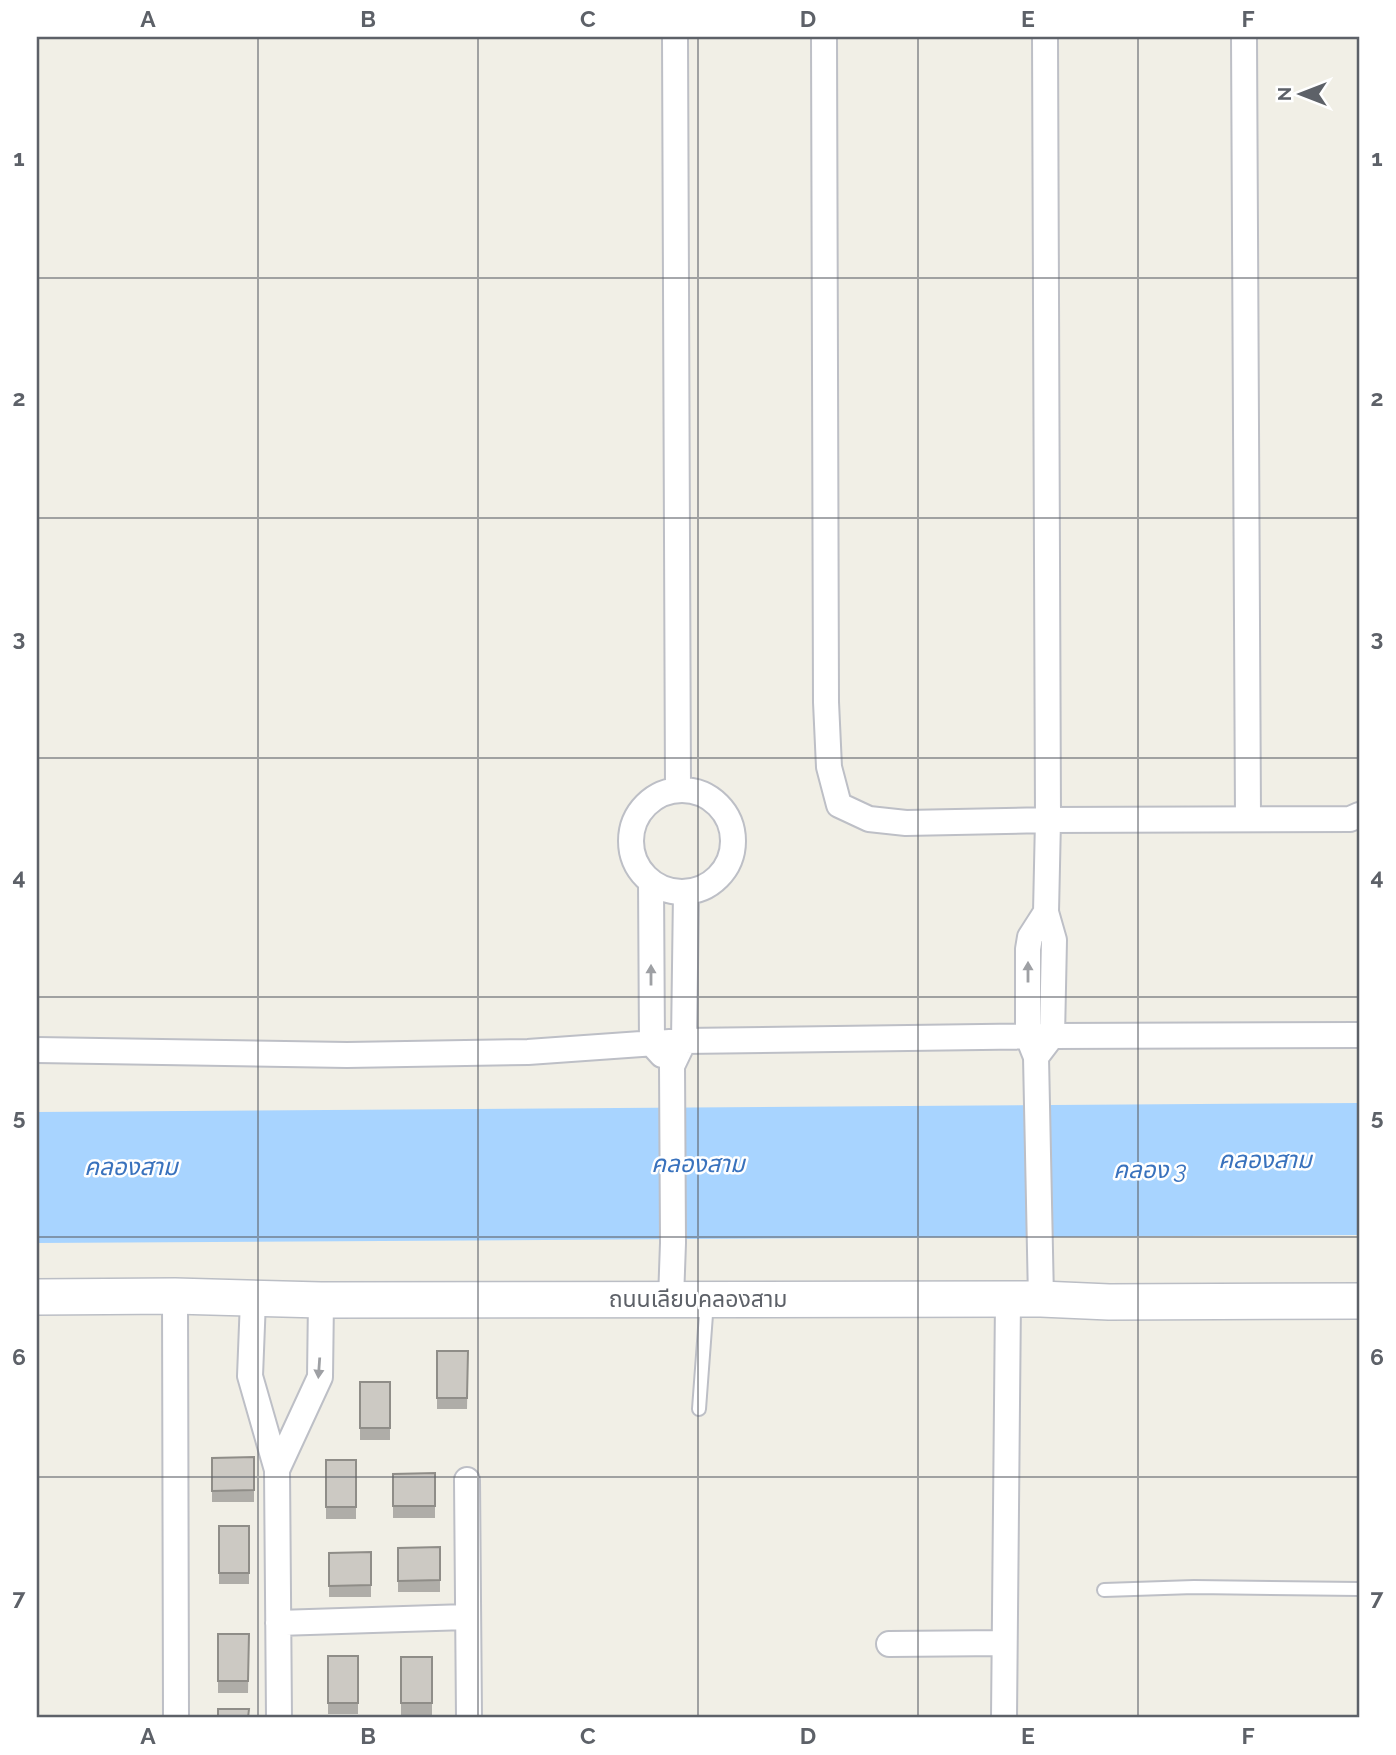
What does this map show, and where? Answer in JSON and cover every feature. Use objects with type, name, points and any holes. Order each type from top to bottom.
[{"type":"main road","name":"ถนนเลียบคลองสาม","points":[[37,1297],[175,1296],[253,1300],[1359,1301]]},
{"type":"street","points":[[675,37],[678,790]]},
{"type":"street","points":[[824,37],[826,688],[829,767],[839,805],[869,819],[906,823],[1350,819],[1359,816]]},
{"type":"street","points":[[1004,1718],[1004,1643],[1024,1299],[1041,1258],[1038,1051],[1030,937],[1046,912],[1048,820],[1045,37]]},
{"type":"street","points":[[1244,37],[1248,818]]},
{"type":"street","points":[[678,790],[696,792],[712,799],[724,812],[732,829],[733,847],[729,864],[718,878],[703,889],[685,893],[667,891],[651,882],[639,869],[632,853],[631,835],[636,819],[646,804],[661,794],[678,790]]},
{"type":"street","points":[[651,882],[652,1044],[672,1073]]},
{"type":"street","points":[[671,1299],[672,1073],[684,1041],[685,893]]},
{"type":"street","points":[[37,1050],[347,1055],[527,1052],[684,1041],[1038,1051],[1359,1035]]},
{"type":"street","points":[[175,1296],[176,1718]]},
{"type":"street","points":[[253,1300],[250,1376],[277,1470],[279,1718]]},
{"type":"street","points":[[277,1470],[320,1377],[321,1300]]},
{"type":"street","points":[[467,1480],[468,1718]]},
{"type":"street","points":[[278,1623],[467,1616]]},
{"type":"street","points":[[889,1644],[1004,1643]]},
{"type":"lane","points":[[699,1409],[707,1299]]},
{"type":"lane","points":[[1104,1590],[1194,1587],[1359,1589]]},
{"type":"water","name":"คลอง 3","points":[[1359,1103],[1359,1235],[37,1243],[37,1112]]},
{"type":"building","points":[[437,1351],[468,1351],[467,1398],[437,1398]]},
{"type":"building","points":[[360,1382],[390,1382],[390,1428],[360,1428]]},
{"type":"building","points":[[254,1457],[254,1490],[212,1491],[212,1458]]},
{"type":"building","points":[[326,1460],[356,1460],[356,1507],[326,1507]]},
{"type":"building","points":[[435,1473],[435,1506],[393,1506],[393,1474]]},
{"type":"building","points":[[219,1526],[249,1526],[249,1573],[219,1573]]},
{"type":"building","points":[[440,1547],[440,1580],[398,1581],[398,1548]]},
{"type":"building","points":[[371,1552],[371,1585],[329,1586],[329,1553]]},
{"type":"building","points":[[218,1634],[249,1634],[248,1681],[218,1681]]},
{"type":"building","points":[[328,1656],[358,1656],[358,1703],[328,1703]]},
{"type":"building","points":[[401,1657],[432,1657],[432,1703],[401,1703]]},
{"type":"building","points":[[218,1709],[249,1709],[248,1718],[218,1718]]},
{"type":"water label","name":"คลองสาม","points":[[1265,1160]]},
{"type":"water label","name":"คลองสาม","points":[[698,1164]]},
{"type":"water label","name":"คลองสาม","points":[[131,1167]]}]
